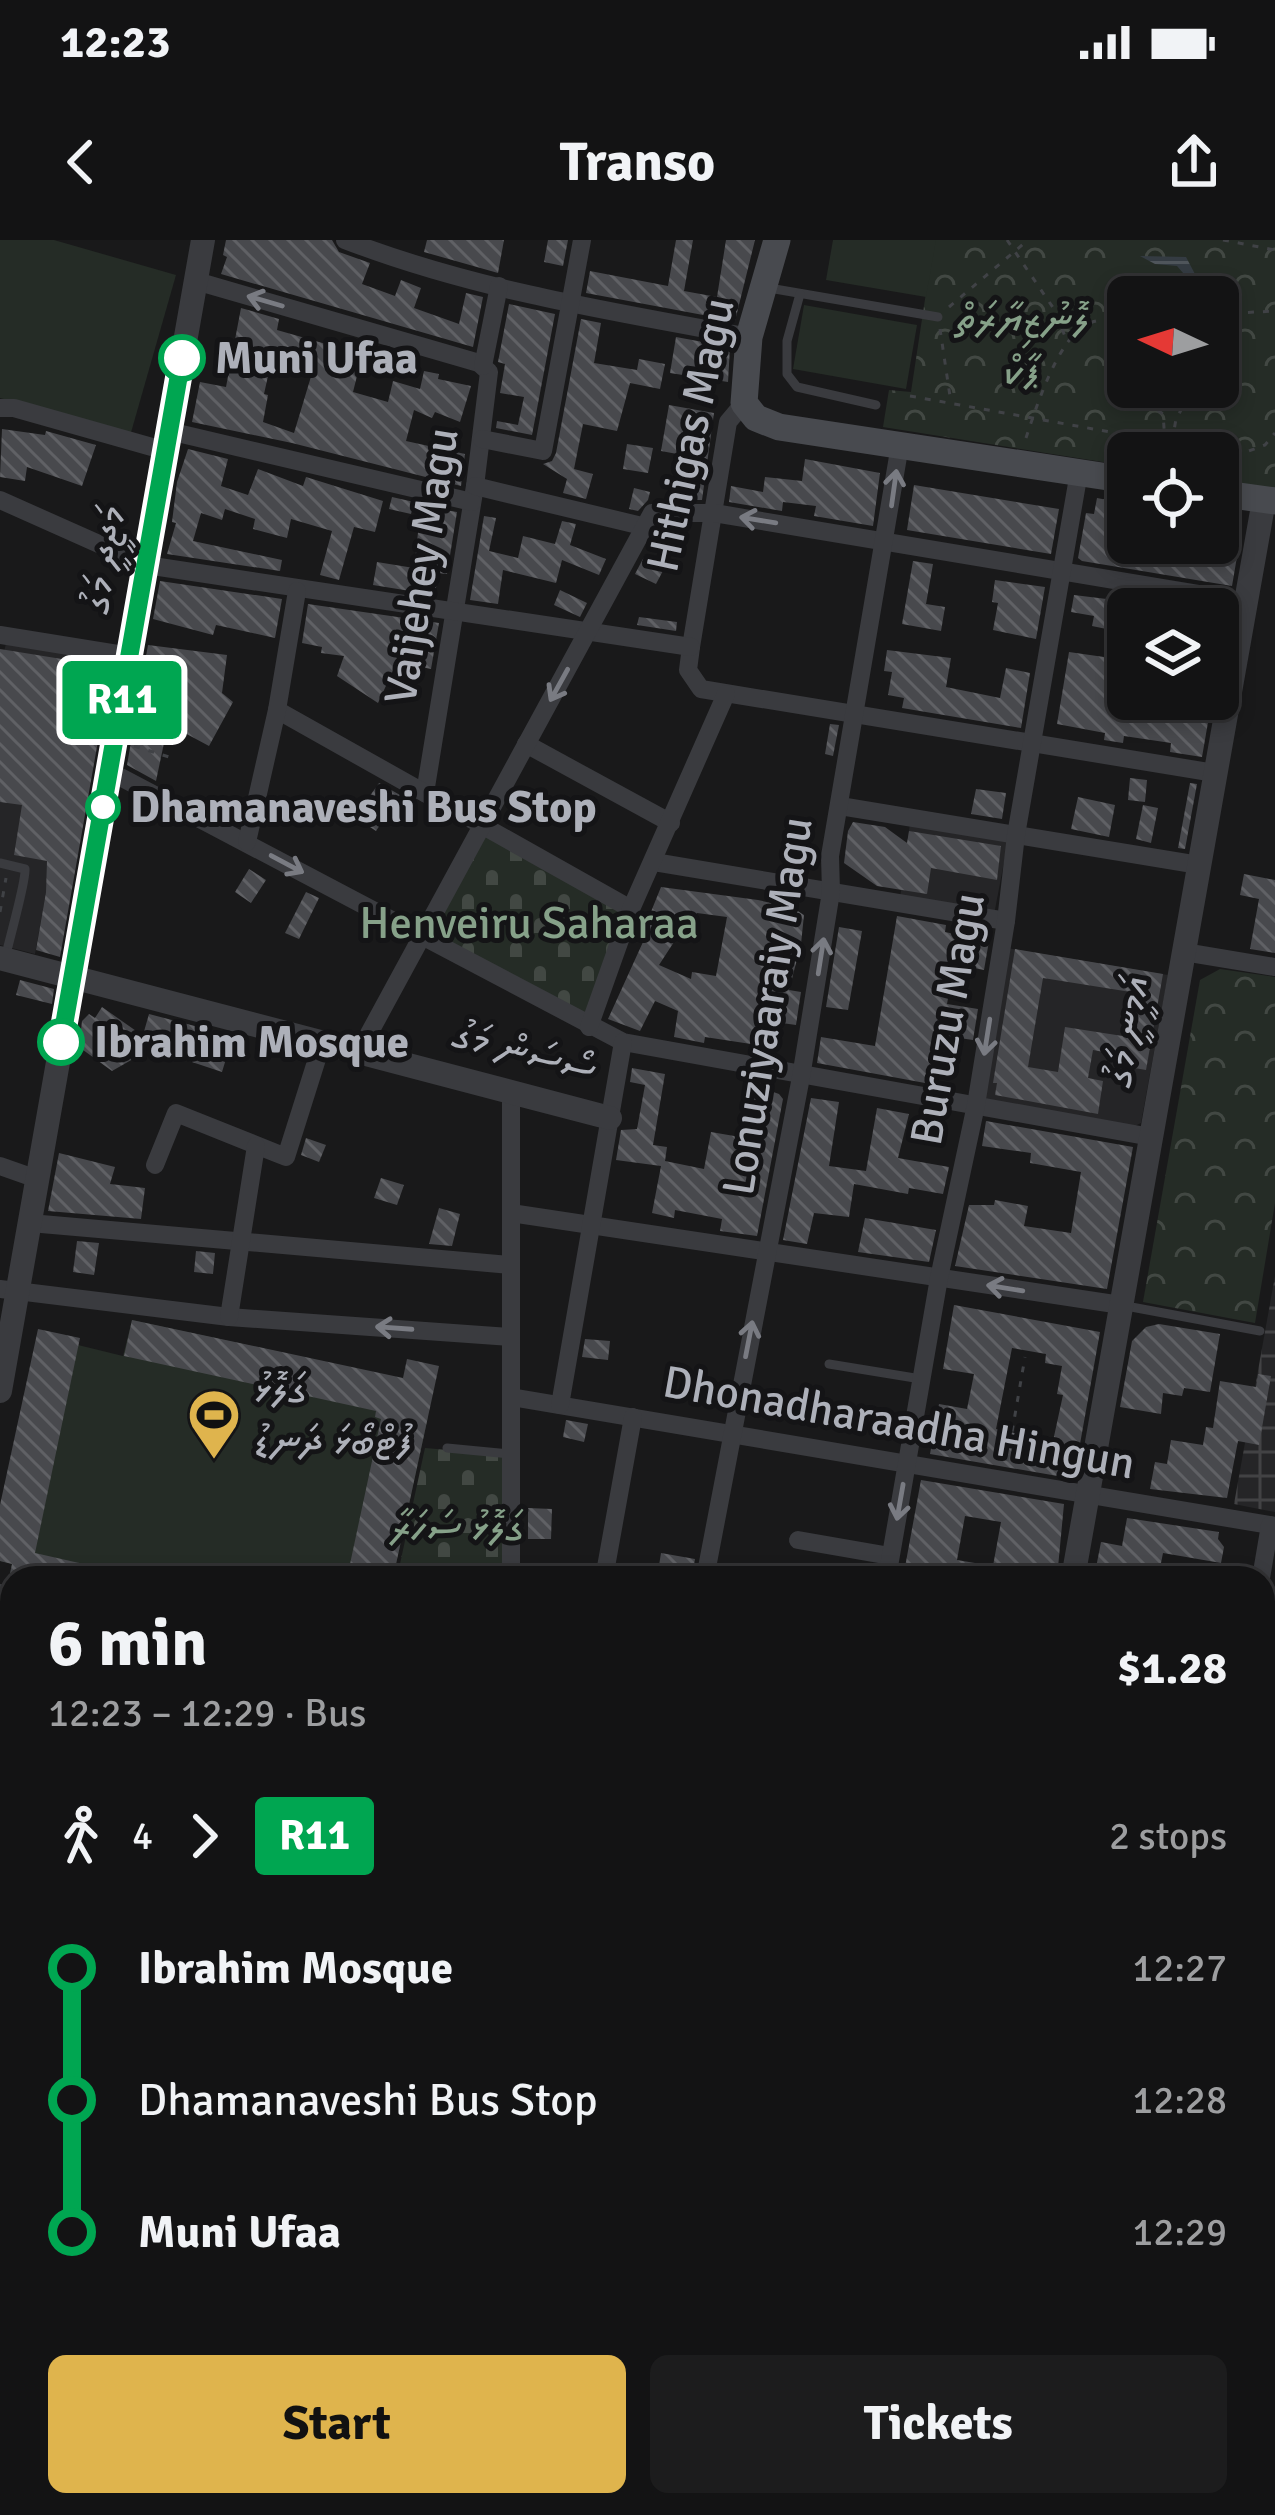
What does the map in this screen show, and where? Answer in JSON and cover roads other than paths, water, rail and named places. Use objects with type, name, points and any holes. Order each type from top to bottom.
[{"type":"main road","name":"Hithigas Magu","points":[[743,403],[749,338],[777,240]]},
{"type":"main road","points":[[743,403],[756,418],[779,427],[1107,476]]},
{"type":"main road","points":[[1239,496],[1269,500]]},
{"type":"street","name":"މަޖީދީ މަގު","points":[[0,1390],[9,1291],[29,1223],[203,240]]},
{"type":"street","points":[[345,240],[397,250],[499,286],[573,304],[749,338]]},
{"type":"street","points":[[482,440],[543,451],[582,240]]},
{"type":"street","points":[[196,281],[483,366]]},
{"type":"street","name":"Vaijehey Magu","points":[[425,793],[482,440],[490,381],[483,366],[499,286]]},
{"type":"street","name":"Hithigas Magu","points":[[691,647],[728,422],[743,403]]},
{"type":"street","points":[[0,408],[642,526]]},
{"type":"street","name":"Lonuziyaaraiy Magu","points":[[707,1566],[801,1077],[831,892],[830,856],[900,445]]},
{"type":"street","name":"Buruzu Magu","points":[[888,1566],[939,1278],[976,1105],[1016,835],[1079,472]]},
{"type":"street","points":[[0,500],[146,565],[691,647],[688,670],[700,689],[1215,773]]},
{"type":"street","name":"އަމީނީ މަގު","points":[[1075,1566],[1246,602],[1269,500]]},
{"type":"street","points":[[359,1052],[648,515],[657,511],[714,513],[1246,602]]},
{"type":"street","points":[[247,842],[277,710],[297,591]]},
{"type":"street","points":[[0,635],[130,656]]},
{"type":"street","points":[[589,1027],[631,909],[726,694]]},
{"type":"street","points":[[277,710],[631,909]]},
{"type":"street","points":[[526,743],[671,823]]},
{"type":"street","points":[[109,771],[623,1042],[1151,1137]]},
{"type":"street","points":[[840,806],[1199,865]]},
{"type":"street","points":[[654,862],[1006,921]]},
{"type":"street","points":[[1184,952],[1275,968]]},
{"type":"street","name":"ސޯސަން މަގު","points":[[3,958],[610,1118]]},
{"type":"street","points":[[154,1165],[176,1113],[286,1157],[322,1042]]},
{"type":"street","points":[[560,1405],[623,1042]]},
{"type":"street","points":[[511,1092],[511,1566]]},
{"type":"street","points":[[229,1317],[256,1145]]},
{"type":"street","points":[[0,1166],[37,1179]]},
{"type":"street","points":[[511,1214],[1121,1305]]},
{"type":"street","points":[[29,1223],[511,1265]]},
{"type":"street","points":[[9,1291],[229,1317],[511,1337]]},
{"type":"street","name":"Dhonadharaadha Hingun","points":[[511,1397],[1273,1525]]},
{"type":"street","points":[[606,1566],[633,1417]]},
{"type":"street","points":[[1264,1566],[1273,1525]]},
{"type":"street","points":[[798,1540],[890,1556]]},
{"type":"lane","points":[[764,287],[938,317]]},
{"type":"lane","points":[[800,294],[787,341],[787,374],[797,387],[876,405]]},
{"type":"lane","points":[[3,958],[26,881],[25,869],[4,864]]},
{"type":"lane","points":[[1121,1305],[1260,1331]]},
{"type":"lane","points":[[829,1364],[921,1379]]},
{"type":"lane","points":[[447,1448],[511,1454]]},
{"type":"place","name":"Muni Ufaa","points":[[182,358]]},
{"type":"place","name":"Dhamanaveshi Bus Stop","points":[[103,807]]},
{"type":"place","name":"Ibrahim Mosque","points":[[61,1042]]},
{"type":"place","name":"ގަލޮޅު ފުޓްބޯޅަ ދަނޑު","points":[[214,1461]]},
{"type":"park label","name":"ލޮނުޒިޔާރަތް ޕާކް","points":[[1022,345]]},
{"type":"park label","name":"Henveiru Saharaa","points":[[529,923]]},
{"type":"park label","name":"ގަލޮޅު ސަހަރާ","points":[[457,1527]]}]
